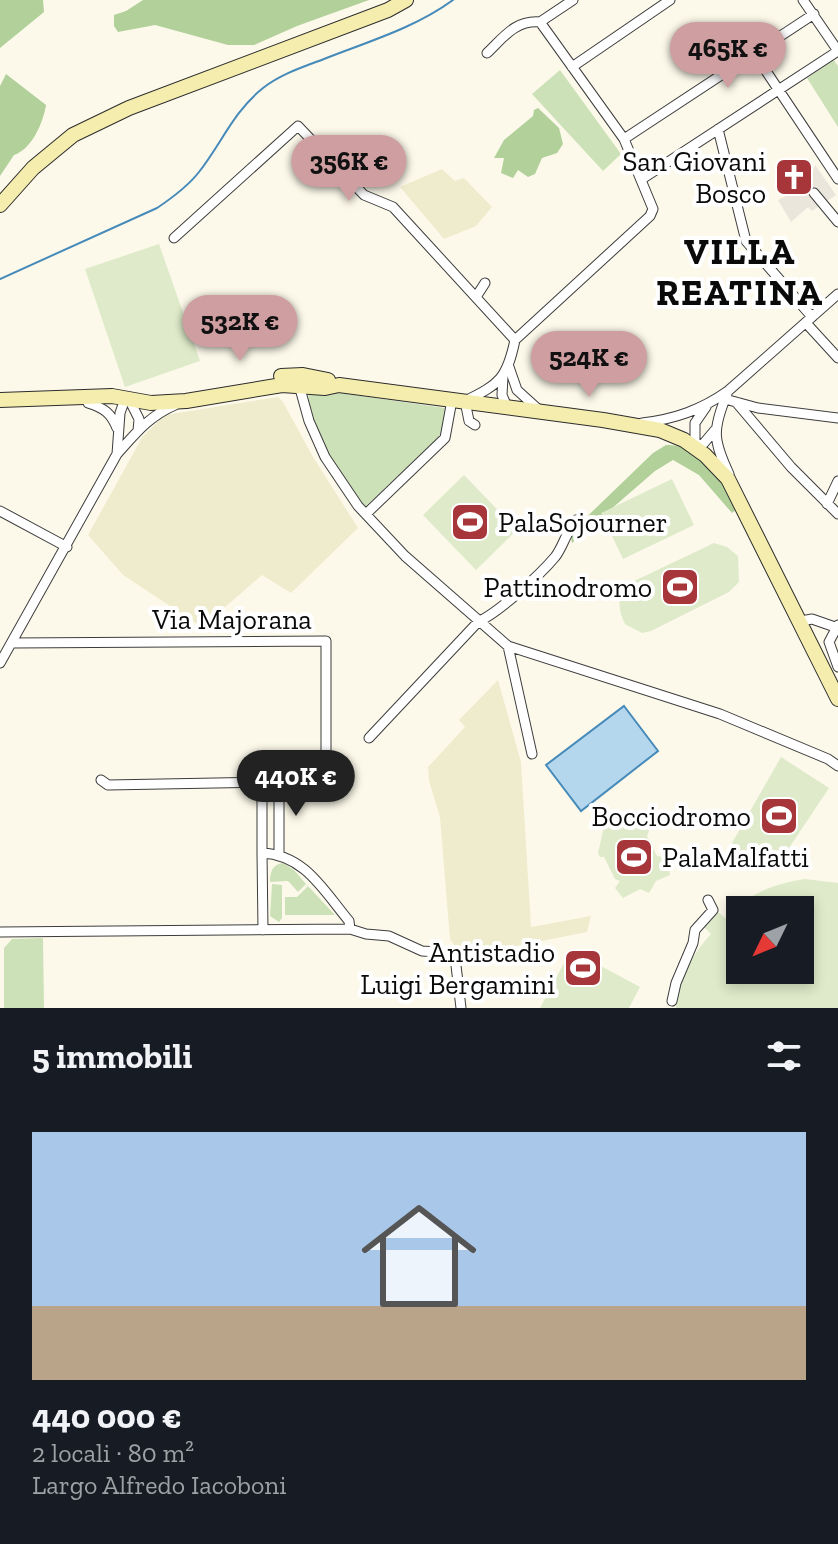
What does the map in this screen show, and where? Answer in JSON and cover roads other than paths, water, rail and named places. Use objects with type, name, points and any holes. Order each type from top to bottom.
[{"type":"street","points":[[0,205],[33,168],[73,135],[129,108],[388,10],[406,0]]},
{"type":"street","points":[[487,53],[516,25],[540,22],[573,0]]},
{"type":"street","points":[[572,67],[670,0]]},
{"type":"street","points":[[642,179],[838,51],[803,0]]},
{"type":"street","points":[[624,139],[814,14]]},
{"type":"street","points":[[458,400],[488,390],[503,377],[509,367],[515,340],[650,216],[653,209],[652,200],[624,139],[540,22]]},
{"type":"street","points":[[754,53],[838,179]]},
{"type":"street","points":[[174,238],[298,126],[364,195],[393,207],[515,340]]},
{"type":"street","points":[[718,129],[746,241],[838,358]]},
{"type":"street","points":[[814,193],[838,222]]},
{"type":"street","points":[[476,297],[485,283]]},
{"type":"street","points":[[633,424],[678,418],[726,395],[838,294]]},
{"type":"street","points":[[509,367],[513,383],[527,401],[540,411]]},
{"type":"street","points":[[0,407],[113,403],[280,376],[326,378],[339,385]]},
{"type":"street","points":[[503,377],[502,395],[507,407]]},
{"type":"street","points":[[507,407],[513,383]]},
{"type":"street","points":[[299,385],[309,421],[325,457],[366,514],[405,556],[508,646],[720,714],[838,766]]},
{"type":"street","points":[[0,400],[112,396],[151,403],[299,385],[325,388],[339,385],[458,400],[660,430],[695,447],[715,464],[737,493]]},
{"type":"street","points":[[726,395],[736,402],[791,467],[838,514]]},
{"type":"street","points":[[695,447],[710,438],[715,430],[726,395]]},
{"type":"street","points":[[133,399],[139,419],[138,431]]},
{"type":"street","points":[[117,454],[120,413],[133,399]]},
{"type":"street","points":[[458,400],[469,421],[475,425]]},
{"type":"street","points":[[366,514],[445,438],[458,400]]},
{"type":"street","points":[[0,663],[117,454],[154,415],[186,401]]},
{"type":"street","points":[[736,402],[758,408],[838,418]]},
{"type":"street","points":[[88,403],[110,414],[118,431]]},
{"type":"street","points":[[695,447],[695,423],[708,405]]},
{"type":"street","points":[[715,430],[718,451],[737,493],[838,699]]},
{"type":"street","points":[[827,504],[838,481]]},
{"type":"street","points":[[0,511],[67,547]]},
{"type":"street","points":[[369,738],[478,622],[492,615],[556,556],[566,533],[576,520]]},
{"type":"street","points":[[801,621],[812,619],[837,626],[829,642],[838,667]]},
{"type":"street","name":"Via Majorana","points":[[12,643],[326,641],[326,781],[108,785],[101,780]]},
{"type":"street","points":[[508,646],[532,754]]},
{"type":"street","points":[[262,782],[263,930]]},
{"type":"street","points":[[279,782],[279,854]]},
{"type":"street","points":[[262,853],[279,854],[302,866],[349,921],[350,929]]},
{"type":"street","points":[[672,1001],[695,930],[713,910],[708,900]]},
{"type":"street","points":[[0,932],[350,929],[389,936],[422,951],[452,953],[461,1008]]},
{"type":"water","points":[[624,706],[658,751],[581,811],[546,765]]},
{"type":"waterway","points":[[0,279],[157,208],[195,177],[244,107],[270,83],[407,26],[453,0]]},
{"type":"place","name":"San Giovani Bosco","points":[[794,177]]},
{"type":"place","name":"PalaSojourner","points":[[470,522]]},
{"type":"place","name":"Pattinodromo","points":[[680,587]]},
{"type":"place","name":"Bocciodromo","points":[[779,816]]},
{"type":"place","name":"PalaMalfatti","points":[[634,857]]},
{"type":"place","name":"Antistadio Luigi Bergamini","points":[[583,968]]},
{"type":"district","name":"VILLA REATINA","points":[[740,272]]}]
